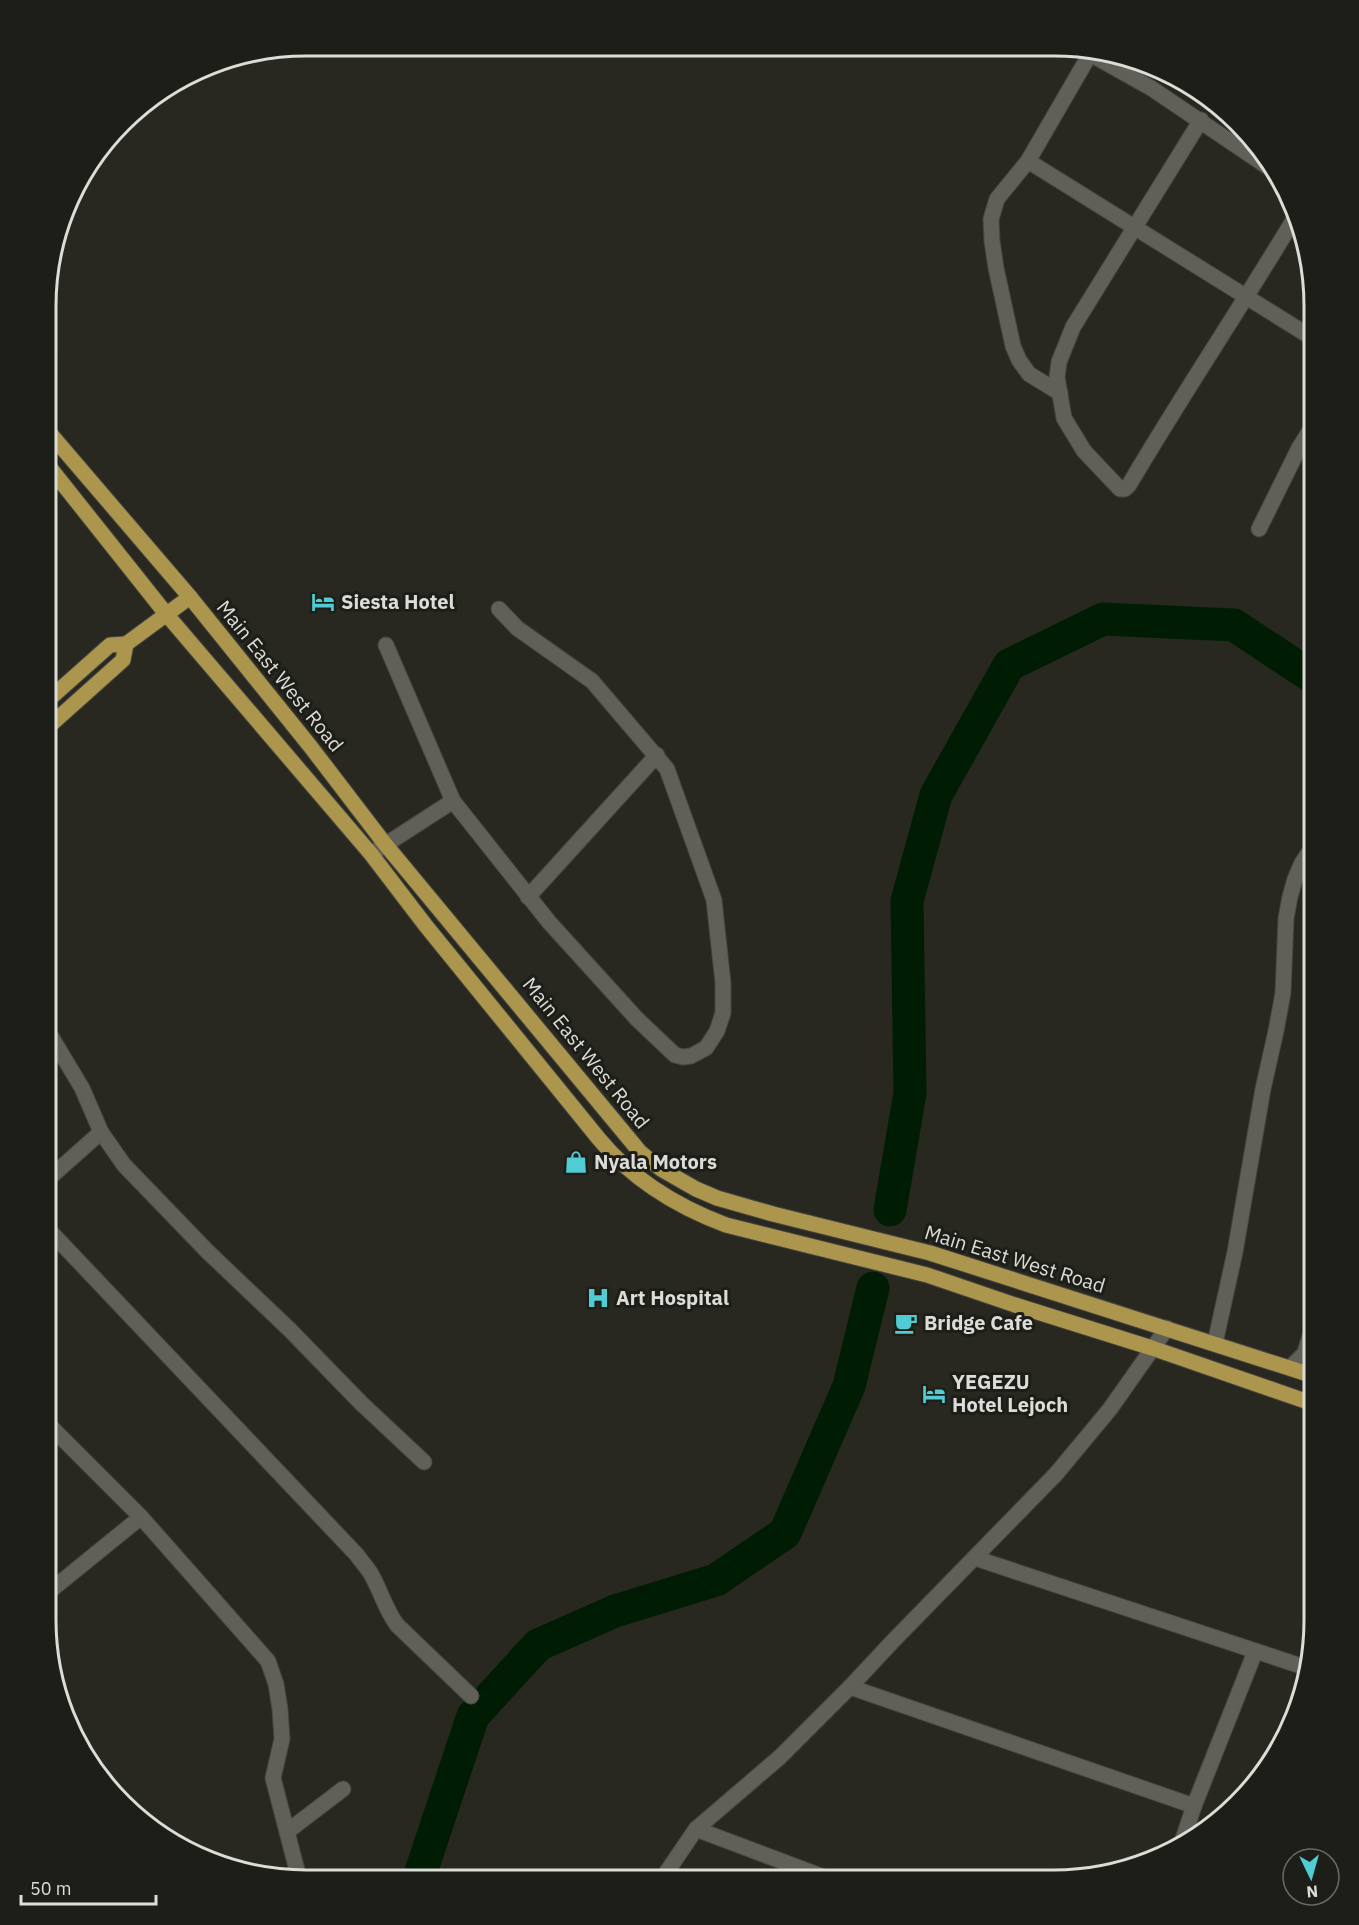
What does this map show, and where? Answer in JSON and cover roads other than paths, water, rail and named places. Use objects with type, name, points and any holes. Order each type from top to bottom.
[{"type":"main road","name":"Main East West Road","points":[[56,440],[190,597],[310,746],[385,844],[640,1152],[661,1169],[717,1198],[930,1253],[1304,1373]]},
{"type":"main road","name":"Main East West Road","points":[[56,475],[167,615],[371,854],[426,926],[614,1157],[652,1187],[696,1214],[726,1225],[927,1275],[1152,1348],[1304,1401]]},
{"type":"main road","points":[[56,693],[110,645],[126,644],[190,597]]},
{"type":"main road","points":[[56,719],[123,660],[126,644]]},
{"type":"main road","points":[[291,759],[310,746]]},
{"type":"main road","points":[[426,926],[443,913]]},
{"type":"main road","points":[[599,1139],[617,1124]]},
{"type":"main road","points":[[1015,1305],[1023,1282]]},
{"type":"street","points":[[1060,393],[1029,374],[1013,346],[992,241],[991,219],[997,199],[1028,161],[1080,57]]},
{"type":"street","points":[[1103,60],[1201,120],[1256,158]]},
{"type":"street","points":[[1201,120],[1073,327],[1059,362],[1057,377],[1064,418],[1084,451],[1120,489],[1125,489],[1129,485],[1290,225]]},
{"type":"street","points":[[1028,161],[1304,333]]},
{"type":"street","points":[[1259,529],[1304,440]]},
{"type":"street","points":[[386,645],[453,801],[528,897],[637,1019],[675,1054],[683,1057],[691,1056],[705,1048],[717,1031],[723,1013],[723,983],[714,900],[668,769],[592,681],[517,628],[498,609]]},
{"type":"street","points":[[528,897],[657,755]]},
{"type":"street","points":[[371,854],[453,801]]},
{"type":"street","points":[[1215,1343],[1235,1252],[1282,993],[1286,918],[1295,879],[1304,863]]},
{"type":"street","points":[[56,1045],[82,1088],[101,1132],[124,1165],[208,1252],[424,1462]]},
{"type":"street","points":[[56,1172],[101,1132]]},
{"type":"street","points":[[56,1238],[357,1555],[371,1574],[387,1612],[397,1625],[471,1696]]},
{"type":"street","points":[[668,1870],[696,1829],[780,1757],[1056,1474],[1110,1408],[1167,1328]]},
{"type":"street","points":[[1290,1368],[1304,1353]]},
{"type":"street","points":[[56,1432],[141,1516],[268,1661],[276,1684],[282,1738],[273,1778],[297,1870]]},
{"type":"street","points":[[56,1586],[141,1516]]},
{"type":"street","points":[[975,1558],[1299,1666]]},
{"type":"street","points":[[1185,1832],[1255,1652]]},
{"type":"street","points":[[850,1687],[1194,1806]]},
{"type":"street","points":[[288,1831],[343,1789]]},
{"type":"street","points":[[696,1829],[805,1870]]},
{"type":"waterway","points":[[890,1210],[910,1093],[907,901],[936,795],[1009,665],[1103,619],[1234,625],[1304,671]]},
{"type":"waterway","points":[[422,1870],[473,1716],[538,1645],[615,1611],[716,1580],[785,1533],[849,1386],[873,1288]]},
{"type":"place","name":"Siesta Hotel","points":[[323,602]]},
{"type":"place","name":"Nyala Motors","points":[[576,1162]]},
{"type":"place","name":"Art Hospital","points":[[598,1298]]},
{"type":"place","name":"Bridge Cafe","points":[[906,1323]]},
{"type":"place","name":"YEGEZU Hotel Lejoch","points":[[934,1394]]}]
